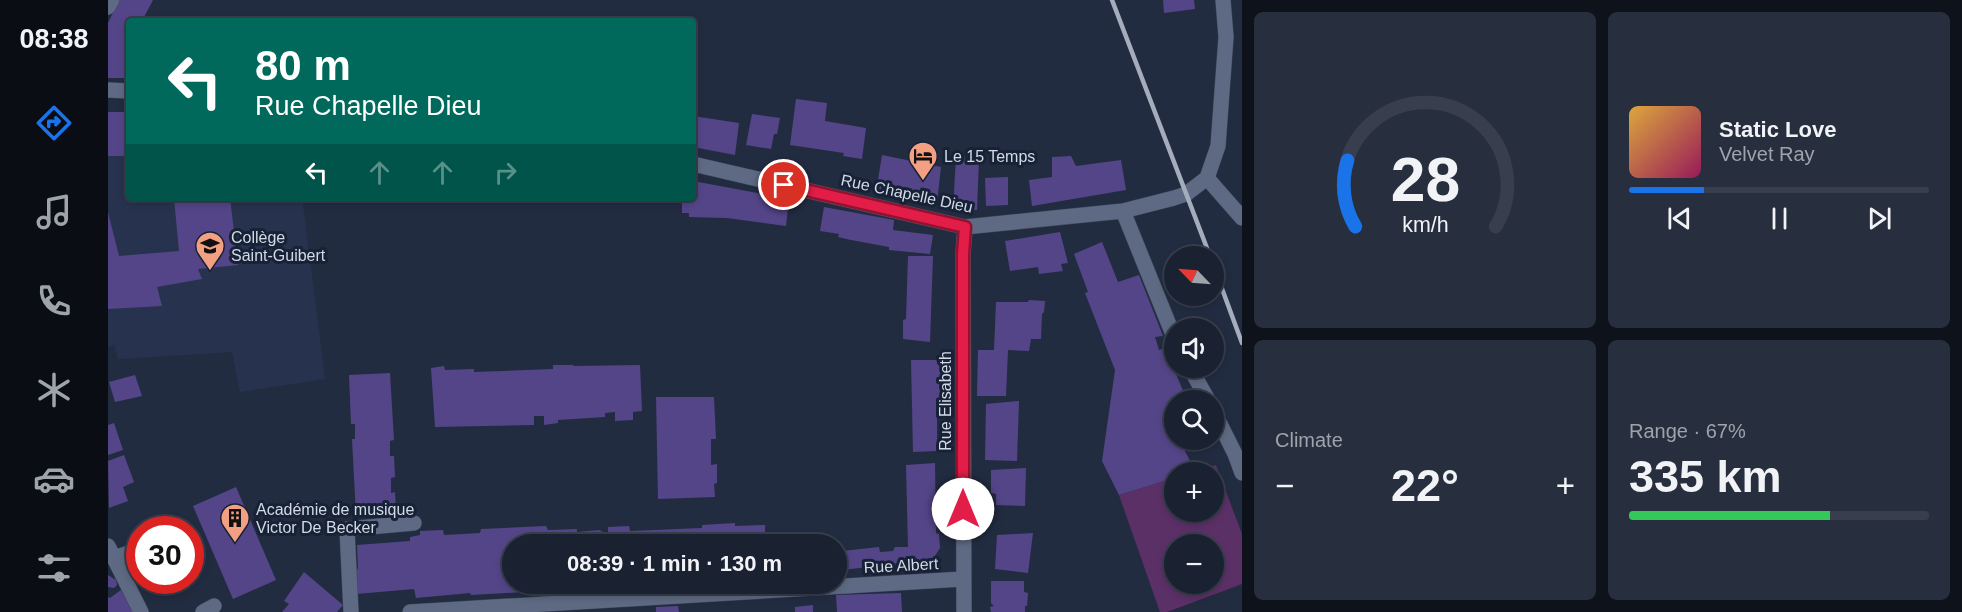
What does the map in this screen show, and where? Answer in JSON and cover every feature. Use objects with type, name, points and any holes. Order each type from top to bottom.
[{"type":"street","points":[[108,7],[112,0]]},
{"type":"street","points":[[1223,0],[1226,36],[1224,88],[1218,146],[1208,178],[1242,218]]},
{"type":"street","points":[[108,90],[126,92]]},
{"type":"street","name":"Rue Chapelle Dieu","points":[[696,165],[965,227],[1123,211],[1186,194],[1208,178]]},
{"type":"street","points":[[1123,211],[1166,318]]},
{"type":"street","name":"Rue Elisabeth","points":[[964,612],[963,254],[965,227]]},
{"type":"street","points":[[1224,432],[1242,473]]},
{"type":"street","points":[[351,612],[347,529],[414,523]]},
{"type":"street","points":[[126,550],[111,552],[141,612]]},
{"type":"street","name":"Rue Albert","points":[[410,612],[963,579]]},
{"type":"shaded area","name":"Collège Saint-Guibert","points":[[108,112],[126,112],[126,201],[302,201],[325,379],[240,392],[232,352],[118,359],[114,345],[108,347]]},
{"type":"shaded area","points":[[1164,481],[1164,522],[1224,522],[1224,486],[1242,534],[1242,584],[1224,591],[1224,534],[1164,534],[1164,594],[1215,594],[1167,612],[1160,612],[1119,495]]},
{"type":"building","points":[[119,0],[153,0],[144,18],[126,18],[126,78],[108,78],[108,23]]},
{"type":"building","points":[[1163,0],[1194,0],[1195,9],[1164,13]]},
{"type":"building","points":[[796,99],[827,103],[825,121],[866,128],[862,159],[843,156],[844,153],[790,145]]},
{"type":"building","points":[[108,112],[126,112],[126,156],[108,156]]},
{"type":"building","points":[[752,114],[780,118],[771,149],[746,145]]},
{"type":"building","points":[[696,116],[739,123],[735,155],[696,148]]},
{"type":"building","points":[[882,155],[941,167],[937,203],[876,192]]},
{"type":"building","points":[[1071,156],[1076,166],[1121,160],[1126,190],[1032,206],[1029,180],[1052,177],[1052,157]]},
{"type":"building","points":[[956,158],[979,159],[977,210],[953,209]]},
{"type":"building","points":[[1008,177],[1008,205],[986,206],[985,178]]},
{"type":"building","points":[[696,182],[789,199],[786,226],[727,218],[689,217],[689,213],[682,213],[682,201],[696,201]]},
{"type":"building","points":[[174,201],[230,201],[238,265],[198,269],[202,279],[157,287],[162,306],[108,309],[108,212],[119,256],[179,251]]},
{"type":"building","points":[[824,207],[894,220],[893,230],[933,235],[930,254],[889,250],[889,247],[820,231]]},
{"type":"building","points":[[1060,232],[1068,263],[1061,264],[1063,271],[1039,274],[1038,267],[1010,271],[1005,241]]},
{"type":"building","points":[[1102,242],[1118,282],[1139,275],[1163,336],[1155,337],[1159,350],[1164,348],[1164,378],[1178,378],[1183,390],[1164,390],[1164,450],[1184,450],[1190,462],[1164,462],[1164,481],[1119,495],[1102,461],[1115,370],[1085,293],[1088,292],[1074,254]]},
{"type":"building","points":[[908,256],[933,256],[930,342],[903,339]]},
{"type":"building","points":[[1029,300],[1045,301],[1041,339],[1031,339],[1029,351],[1008,350],[1006,396],[977,396],[978,350],[994,350],[996,302],[1028,302]]},
{"type":"building","points":[[911,360],[942,360],[942,406],[937,407],[937,451],[913,452]]},
{"type":"building","points":[[553,365],[640,365],[642,411],[633,412],[633,420],[615,421],[615,412],[605,413],[605,417],[558,420],[558,423],[544,425],[544,416],[534,416],[534,425],[435,427],[431,368],[444,366],[445,370],[474,369],[474,372],[553,369]]},
{"type":"building","points":[[390,373],[394,440],[390,441],[390,456],[394,456],[395,477],[391,478],[391,493],[395,492],[396,512],[356,515],[352,439],[355,439],[355,424],[351,424],[349,375]]},
{"type":"building","points":[[135,375],[142,396],[115,402],[109,382]]},
{"type":"building","points":[[656,397],[714,397],[716,439],[711,439],[711,465],[717,464],[715,497],[658,499]]},
{"type":"building","points":[[1019,401],[1017,461],[985,460],[986,404]]},
{"type":"building","points":[[114,423],[123,450],[108,455],[108,425]]},
{"type":"building","points":[[124,455],[134,482],[123,487],[128,501],[109,508],[108,461]]},
{"type":"building","points":[[935,463],[936,533],[939,534],[940,548],[933,559],[847,570],[847,550],[879,547],[880,552],[893,551],[895,547],[908,547],[906,465]]},
{"type":"building","points":[[1026,468],[1025,506],[996,505],[996,494],[991,493],[991,470]]},
{"type":"building","name":"Académie de musique Victor De Becker","points":[[236,487],[276,580],[233,599],[204,532],[204,516],[197,516],[193,506]]},
{"type":"building","points":[[735,523],[735,526],[765,525],[765,534],[502,534],[502,593],[471,595],[470,593],[416,598],[414,589],[356,594],[357,545],[410,541],[410,537],[420,535],[420,531],[443,530],[444,535],[480,533],[481,529],[546,526],[548,530],[577,529],[577,532],[599,530],[608,532],[608,527],[629,526],[630,531],[702,528],[702,525]]},
{"type":"building","points":[[1033,533],[1028,573],[995,569],[997,535]]},
{"type":"building","points":[[304,572],[343,605],[337,612],[282,612],[289,604],[284,601]]},
{"type":"building","points":[[108,575],[116,580],[117,585],[114,588],[108,587]]},
{"type":"building","points":[[991,581],[1024,581],[1024,592],[1028,593],[1025,612],[991,612],[990,607],[994,606],[991,603]]},
{"type":"building","points":[[121,590],[133,612],[108,612],[108,597],[110,598]]},
{"type":"building","points":[[901,593],[902,612],[837,612],[836,595]]},
{"type":"building","points":[[813,605],[813,612],[795,612],[795,607]]},
{"type":"building","points":[[678,606],[679,612],[656,612],[656,607]]},
{"type":"railway","points":[[1112,0],[1206,246]]},
{"type":"railway","points":[[1224,294],[1242,343]]},
{"type":"place","name":"Le 15 Temps","points":[[923,182]]},
{"type":"place","name":"Collège Saint-Guibert","points":[[210,272]]},
{"type":"place","name":"Académie de musique Victor De Becker","points":[[235,544]]},
{"type":"route","points":[[784,185],[965,227],[963,254],[963,509]]}]
